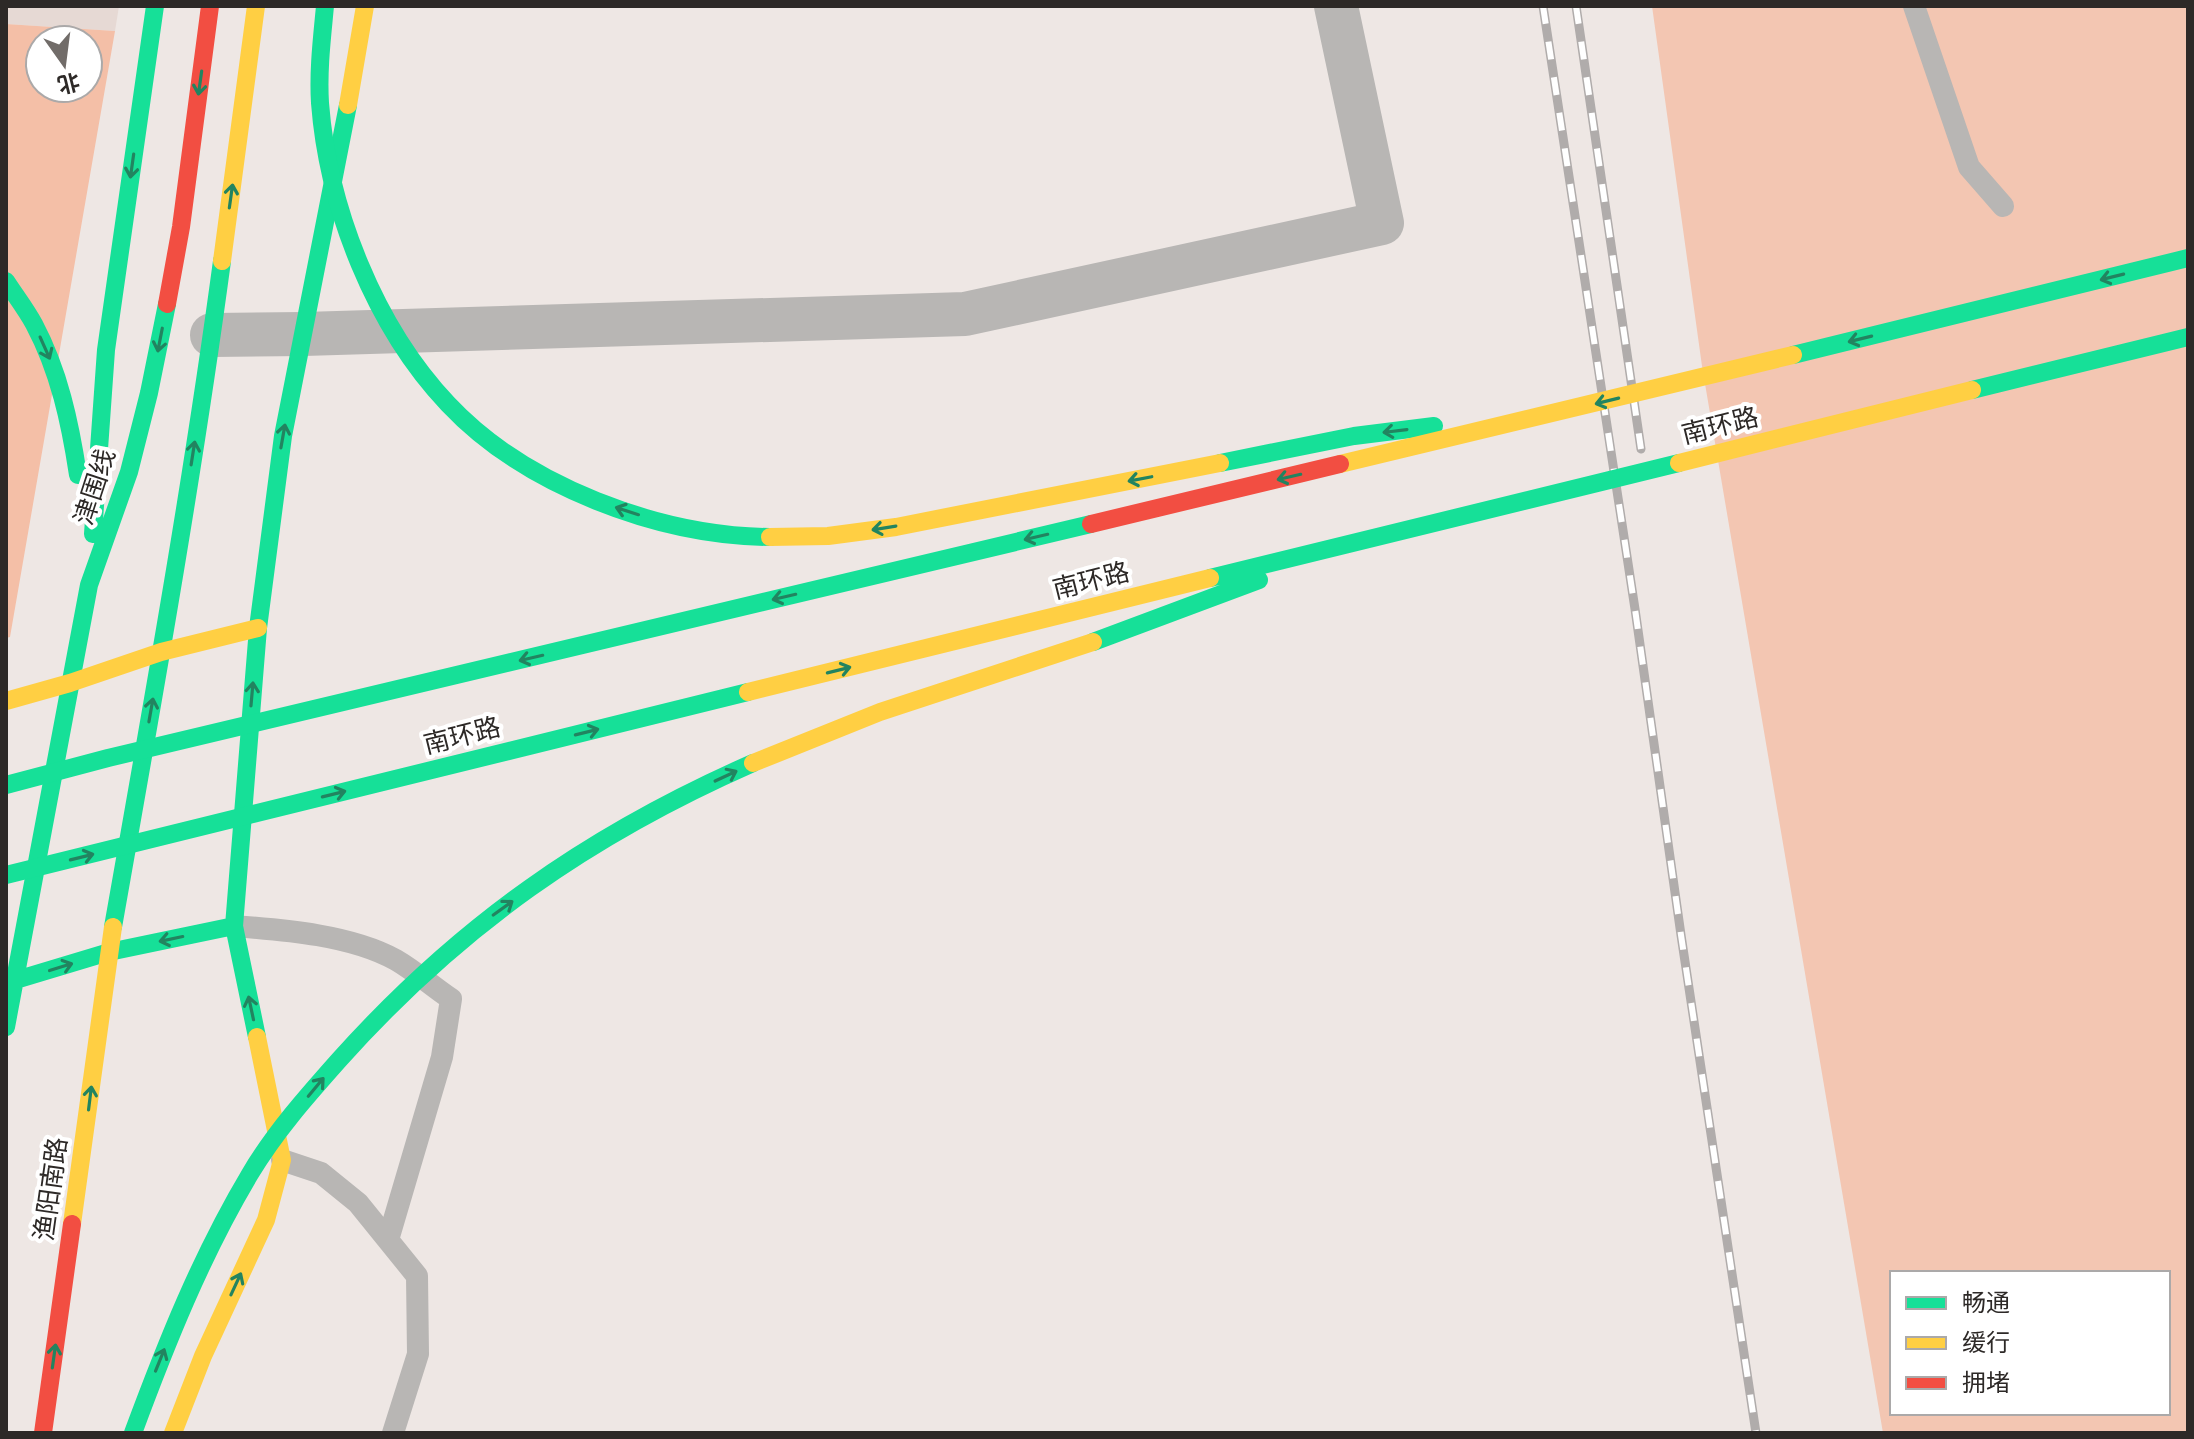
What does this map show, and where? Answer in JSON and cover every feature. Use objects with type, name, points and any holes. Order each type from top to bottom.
[{"type":"main road","points":[[89,585],[106,350],[155,6]]},
{"type":"main road","name":"津围线","points":[[10,982],[89,585],[129,472],[152,380],[181,227],[210,6]]},
{"type":"main road","points":[[109,952],[212,335],[256,6]]},
{"type":"main road","points":[[325,6],[320,102],[328,153],[338,197],[363,266],[397,340],[436,393],[491,442],[558,484],[636,515],[761,537],[836,535],[958,516],[1353,436],[1556,413]]},
{"type":"main road","points":[[173,1433],[203,1356],[266,1220],[282,1160],[234,926],[258,628],[283,436],[365,6]]},
{"type":"main road","name":"南环路","points":[[6,785],[2188,258]]},
{"type":"main road","points":[[6,281],[33,322],[61,385],[73,434],[89,585]]},
{"type":"main road","name":"南环路","points":[[6,875],[2188,337]]},
{"type":"main road","points":[[133,1433],[160,1361],[216,1234],[274,1136],[364,1031],[422,975],[482,923],[557,868],[649,812],[817,736],[951,687],[1196,606],[1343,546]]},
{"type":"main road","points":[[6,701],[161,652],[258,628]]},
{"type":"main road","points":[[6,772],[108,758]]},
{"type":"main road","points":[[6,1027],[10,982],[109,952],[234,926]]},
{"type":"main road","name":"渔阳南路","points":[[43,1433],[109,952]]},
{"type":"street","points":[[212,335],[965,314],[1382,223],[1336,6]]},
{"type":"lane","points":[[1914,6],[1969,167],[2003,206]]},
{"type":"lane","points":[[234,926],[286,930],[354,944],[395,960],[451,999],[442,1057],[388,1240]]},
{"type":"lane","points":[[282,1160],[321,1173],[358,1203],[417,1276],[418,1354],[393,1433]]},
{"type":"shaded area","points":[[6,6],[119,6],[115,31],[104,30],[104,24],[6,24]]},
{"type":"shaded area","points":[[1652,6],[2188,6],[2188,1433],[1883,1433],[1702,366]]},
{"type":"shaded area","points":[[6,24],[24,25],[24,104],[102,104],[10,637],[6,638]]},
{"type":"shaded area","points":[[104,30],[115,31],[104,94]]},
{"type":"railway","points":[[1543,6],[1756,1433]]},
{"type":"railway","points":[[1576,6],[1641,449]]},
{"type":"traffic: fast","points":[[93,534],[106,350],[155,6]]},
{"type":"traffic: fast","points":[[325,6],[320,103],[333,184],[360,264],[378,303],[422,373],[448,404],[479,433],[554,482],[640,516],[727,534],[770,537]]},
{"type":"traffic: fast","points":[[257,1037],[234,926],[258,628],[283,436],[348,105]]},
{"type":"traffic: fast","points":[[1793,355],[2188,258]]},
{"type":"traffic: fast","points":[[113,927],[185,511],[222,261]]},
{"type":"traffic: fast","points":[[6,281],[34,324],[57,378],[78,475]]},
{"type":"traffic: fast","points":[[6,1027],[89,585],[129,472],[167,304]]},
{"type":"traffic: fast","points":[[1972,390],[2188,337]]},
{"type":"traffic: fast","points":[[1220,463],[1354,436],[1434,426]]},
{"type":"traffic: fast","points":[[1210,578],[1679,463]]},
{"type":"traffic: fast","points":[[6,785],[1091,524]]},
{"type":"traffic: fast","points":[[1093,642],[1259,580]]},
{"type":"traffic: fast","points":[[6,875],[748,692]]},
{"type":"traffic: fast","points":[[133,1433],[186,1301],[232,1205],[270,1144],[339,1060],[431,967],[530,888],[636,821],[753,763]]},
{"type":"traffic: fast","points":[[6,983],[109,952],[234,926]]},
{"type":"traffic: slow","points":[[222,261],[256,6]]},
{"type":"traffic: slow","points":[[348,105],[365,6]]},
{"type":"traffic: slow","points":[[1340,464],[1793,355]]},
{"type":"traffic: slow","points":[[1679,463],[1972,390]]},
{"type":"traffic: slow","points":[[770,537],[828,536],[896,527],[1220,463]]},
{"type":"traffic: slow","points":[[748,692],[1210,578]]},
{"type":"traffic: slow","points":[[6,701],[161,652],[258,628]]},
{"type":"traffic: slow","points":[[753,763],[880,712],[1093,642]]},
{"type":"traffic: slow","points":[[72,1224],[113,927]]},
{"type":"traffic: slow","points":[[173,1433],[203,1356],[266,1220],[282,1160],[257,1037]]},
{"type":"traffic: jam","points":[[167,304],[181,227],[210,6]]},
{"type":"traffic: jam","points":[[1091,524],[1340,464]]},
{"type":"traffic: jam","points":[[43,1433],[72,1224]]}]
